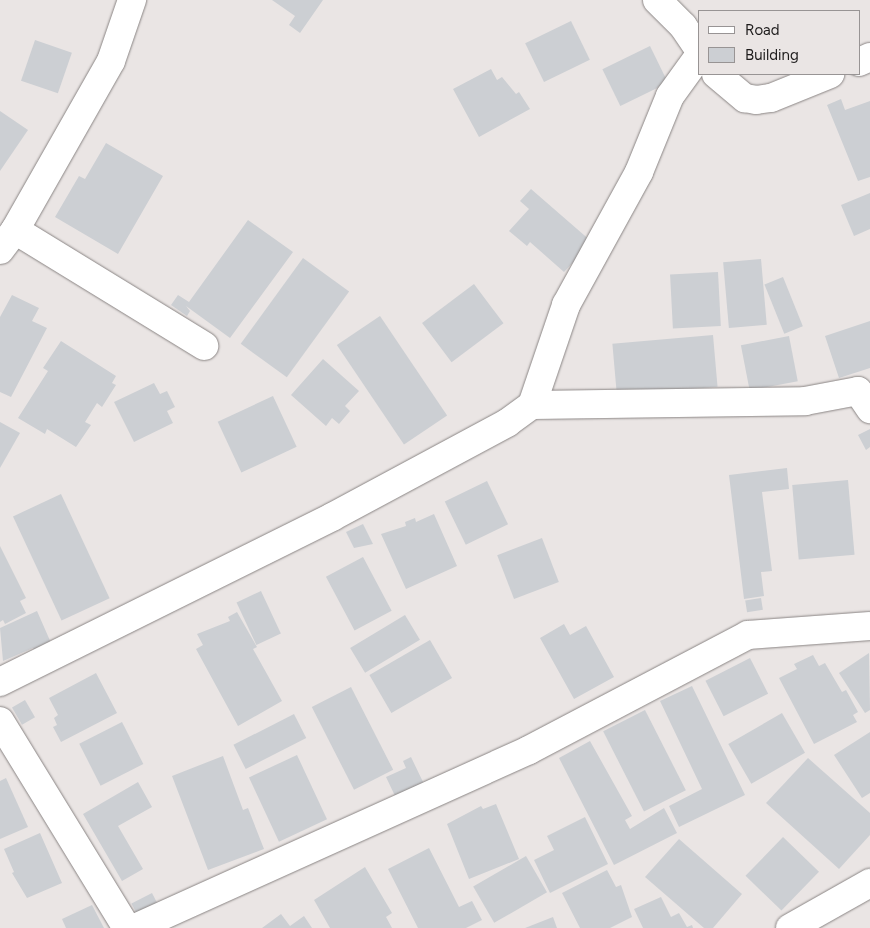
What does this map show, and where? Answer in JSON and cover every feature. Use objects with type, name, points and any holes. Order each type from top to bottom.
[{"type":"street","points":[[132,0],[111,61],[8,240],[204,346]]},
{"type":"street","points":[[657,0],[683,26],[698,48]]},
{"type":"street","points":[[532,405],[566,305],[639,172],[670,96],[698,57]]},
{"type":"street","points":[[717,75],[745,98],[756,100],[771,98],[828,75]]},
{"type":"street","points":[[0,682],[332,517],[507,423],[532,405],[805,401],[858,391],[870,409]]},
{"type":"street","points":[[135,928],[529,750],[748,635],[870,626]]},
{"type":"street","points":[[0,721],[127,928]]},
{"type":"street","points":[[790,928],[870,883]]},
{"type":"building","points":[[272,0],[323,0],[300,33],[289,25],[295,16]]},
{"type":"building","points":[[571,21],[590,60],[544,82],[525,43]]},
{"type":"building","points":[[35,40],[72,53],[58,93],[21,81]]},
{"type":"building","points":[[650,46],[668,83],[620,106],[602,69]]},
{"type":"building","points":[[491,69],[497,80],[502,77],[516,94],[519,92],[530,109],[479,137],[453,89]]},
{"type":"building","points":[[841,99],[845,110],[870,101],[870,177],[858,181],[827,105]]},
{"type":"building","points":[[0,111],[28,130],[0,171]]},
{"type":"building","points":[[106,143],[163,176],[118,254],[55,217],[79,176],[85,179]]},
{"type":"building","points":[[531,189],[592,242],[564,272],[530,242],[527,246],[509,231],[529,209],[520,201]]},
{"type":"building","points":[[870,193],[870,229],[854,236],[841,205]]},
{"type":"building","points":[[248,220],[293,252],[230,338],[186,306],[190,311],[187,316],[171,305],[178,295],[189,302]]},
{"type":"building","points":[[303,258],[349,292],[287,377],[241,344]]},
{"type":"building","points":[[761,259],[767,325],[729,328],[723,262]]},
{"type":"building","points":[[718,272],[721,326],[673,328],[670,275]]},
{"type":"building","points":[[783,277],[803,326],[784,334],[764,284]]},
{"type":"building","points":[[474,284],[503,323],[452,362],[422,323]]},
{"type":"building","points":[[12,295],[39,308],[32,321],[47,328],[11,397],[0,392],[0,317]]},
{"type":"building","points":[[380,316],[447,415],[404,445],[337,345]]},
{"type":"building","points":[[870,321],[870,368],[839,378],[825,336]]},
{"type":"building","points":[[713,335],[718,387],[617,396],[612,344]]},
{"type":"building","points":[[789,336],[798,381],[750,391],[741,345]]},
{"type":"building","points":[[61,341],[116,376],[112,383],[116,385],[102,407],[97,403],[85,422],[91,425],[76,447],[47,429],[45,434],[18,418],[48,371],[43,368]]},
{"type":"building","points":[[323,359],[359,391],[345,406],[350,411],[339,424],[332,418],[326,426],[291,395]]},
{"type":"building","points":[[154,383],[160,394],[167,391],[175,407],[167,411],[173,423],[134,442],[114,402]]},
{"type":"building","points":[[273,396],[297,447],[241,473],[218,422]]},
{"type":"building","points":[[0,422],[20,433],[0,468]]},
{"type":"building","points":[[870,429],[870,447],[866,450],[858,435]]},
{"type":"building","points":[[787,468],[789,489],[762,492],[772,571],[761,572],[764,596],[744,599],[729,475]]},
{"type":"building","points":[[848,480],[855,555],[799,560],[792,485]]},
{"type":"building","points":[[487,481],[508,524],[466,545],[445,502]]},
{"type":"building","points":[[61,494],[110,598],[62,621],[13,516]]},
{"type":"building","points":[[434,514],[457,566],[406,589],[381,534],[406,526],[405,522],[415,518],[416,522]]},
{"type":"building","points":[[363,524],[373,544],[354,548],[346,532]]},
{"type":"building","points":[[542,538],[559,582],[514,599],[497,555]]},
{"type":"building","points":[[0,546],[26,598],[20,601],[26,613],[5,624],[3,620],[0,622]]},
{"type":"building","points":[[363,557],[392,611],[355,631],[326,577]]},
{"type":"building","points":[[261,591],[281,634],[256,645],[237,602]]},
{"type":"building","points":[[761,598],[763,610],[747,612],[745,601]]},
{"type":"building","points":[[37,611],[55,652],[39,659],[33,648],[3,661],[0,628]]},
{"type":"building","points":[[237,612],[257,647],[253,649],[282,701],[238,726],[196,649],[203,645],[197,634],[230,621],[228,617]]},
{"type":"building","points":[[405,615],[420,640],[365,673],[350,648]]},
{"type":"building","points":[[564,624],[570,635],[586,626],[614,677],[574,699],[540,638]]},
{"type":"building","points":[[430,640],[452,678],[391,713],[369,675]]},
{"type":"building","points":[[869,653],[870,710],[865,713],[839,673]]},
{"type":"building","points":[[813,655],[819,666],[825,663],[842,692],[846,690],[858,712],[853,715],[857,722],[814,744],[779,678],[797,669],[794,664]]},
{"type":"building","points":[[750,658],[768,694],[724,716],[705,681]]},
{"type":"building","points":[[96,673],[117,713],[61,742],[53,727],[57,725],[54,718],[58,715],[49,698]]},
{"type":"building","points":[[692,686],[745,795],[679,827],[669,806],[702,789],[660,701]]},
{"type":"building","points":[[351,687],[393,770],[354,790],[312,707]]},
{"type":"building","points":[[25,700],[35,717],[22,725],[12,708]]},
{"type":"building","points":[[645,710],[686,790],[644,812],[603,731]]},
{"type":"building","points":[[782,713],[805,753],[751,784],[728,744]]},
{"type":"building","points":[[294,714],[306,738],[246,769],[233,745]]},
{"type":"building","points":[[122,722],[143,764],[101,786],[79,744]]},
{"type":"building","points":[[870,732],[870,793],[862,798],[834,755]]},
{"type":"building","points":[[590,741],[632,816],[625,820],[630,829],[664,808],[677,833],[614,865],[559,758]]},
{"type":"building","points":[[297,755],[327,819],[279,842],[249,777]]},
{"type":"building","points":[[223,756],[243,810],[248,808],[264,849],[208,870],[172,776]]},
{"type":"building","points":[[411,757],[424,784],[396,798],[386,777],[406,768],[403,761]]},
{"type":"building","points":[[808,758],[870,813],[870,835],[839,869],[766,803]]},
{"type":"building","points":[[6,778],[28,827],[0,839],[0,781]]},
{"type":"building","points":[[138,782],[152,807],[118,826],[143,869],[122,881],[83,814]]},
{"type":"building","points":[[496,804],[519,859],[469,879],[447,824],[481,806],[483,809]]},
{"type":"building","points":[[585,817],[608,864],[550,893],[534,860],[554,850],[547,836]]},
{"type":"building","points":[[40,833],[62,883],[27,898],[12,873],[14,872],[4,849]]},
{"type":"building","points":[[783,837],[819,872],[781,911],[745,876]]},
{"type":"building","points":[[679,839],[742,894],[713,928],[704,928],[645,877]]},
{"type":"building","points":[[429,848],[459,907],[472,901],[482,920],[466,928],[418,928],[388,869]]},
{"type":"building","points":[[526,856],[547,892],[494,923],[473,886]]},
{"type":"building","points":[[365,867],[392,913],[386,917],[392,928],[330,928],[314,900]]},
{"type":"building","points":[[607,870],[616,887],[621,885],[632,917],[610,928],[580,928],[562,893]]},
{"type":"building","points":[[152,893],[157,903],[137,913],[132,903]]},
{"type":"building","points":[[661,897],[671,917],[679,913],[687,927],[692,925],[693,928],[643,928],[634,909]]},
{"type":"building","points":[[92,905],[104,928],[66,928],[62,919]]},
{"type":"building","points":[[281,914],[290,926],[304,916],[312,928],[262,928]]},
{"type":"building","points":[[553,917],[557,928],[525,928]]}]
